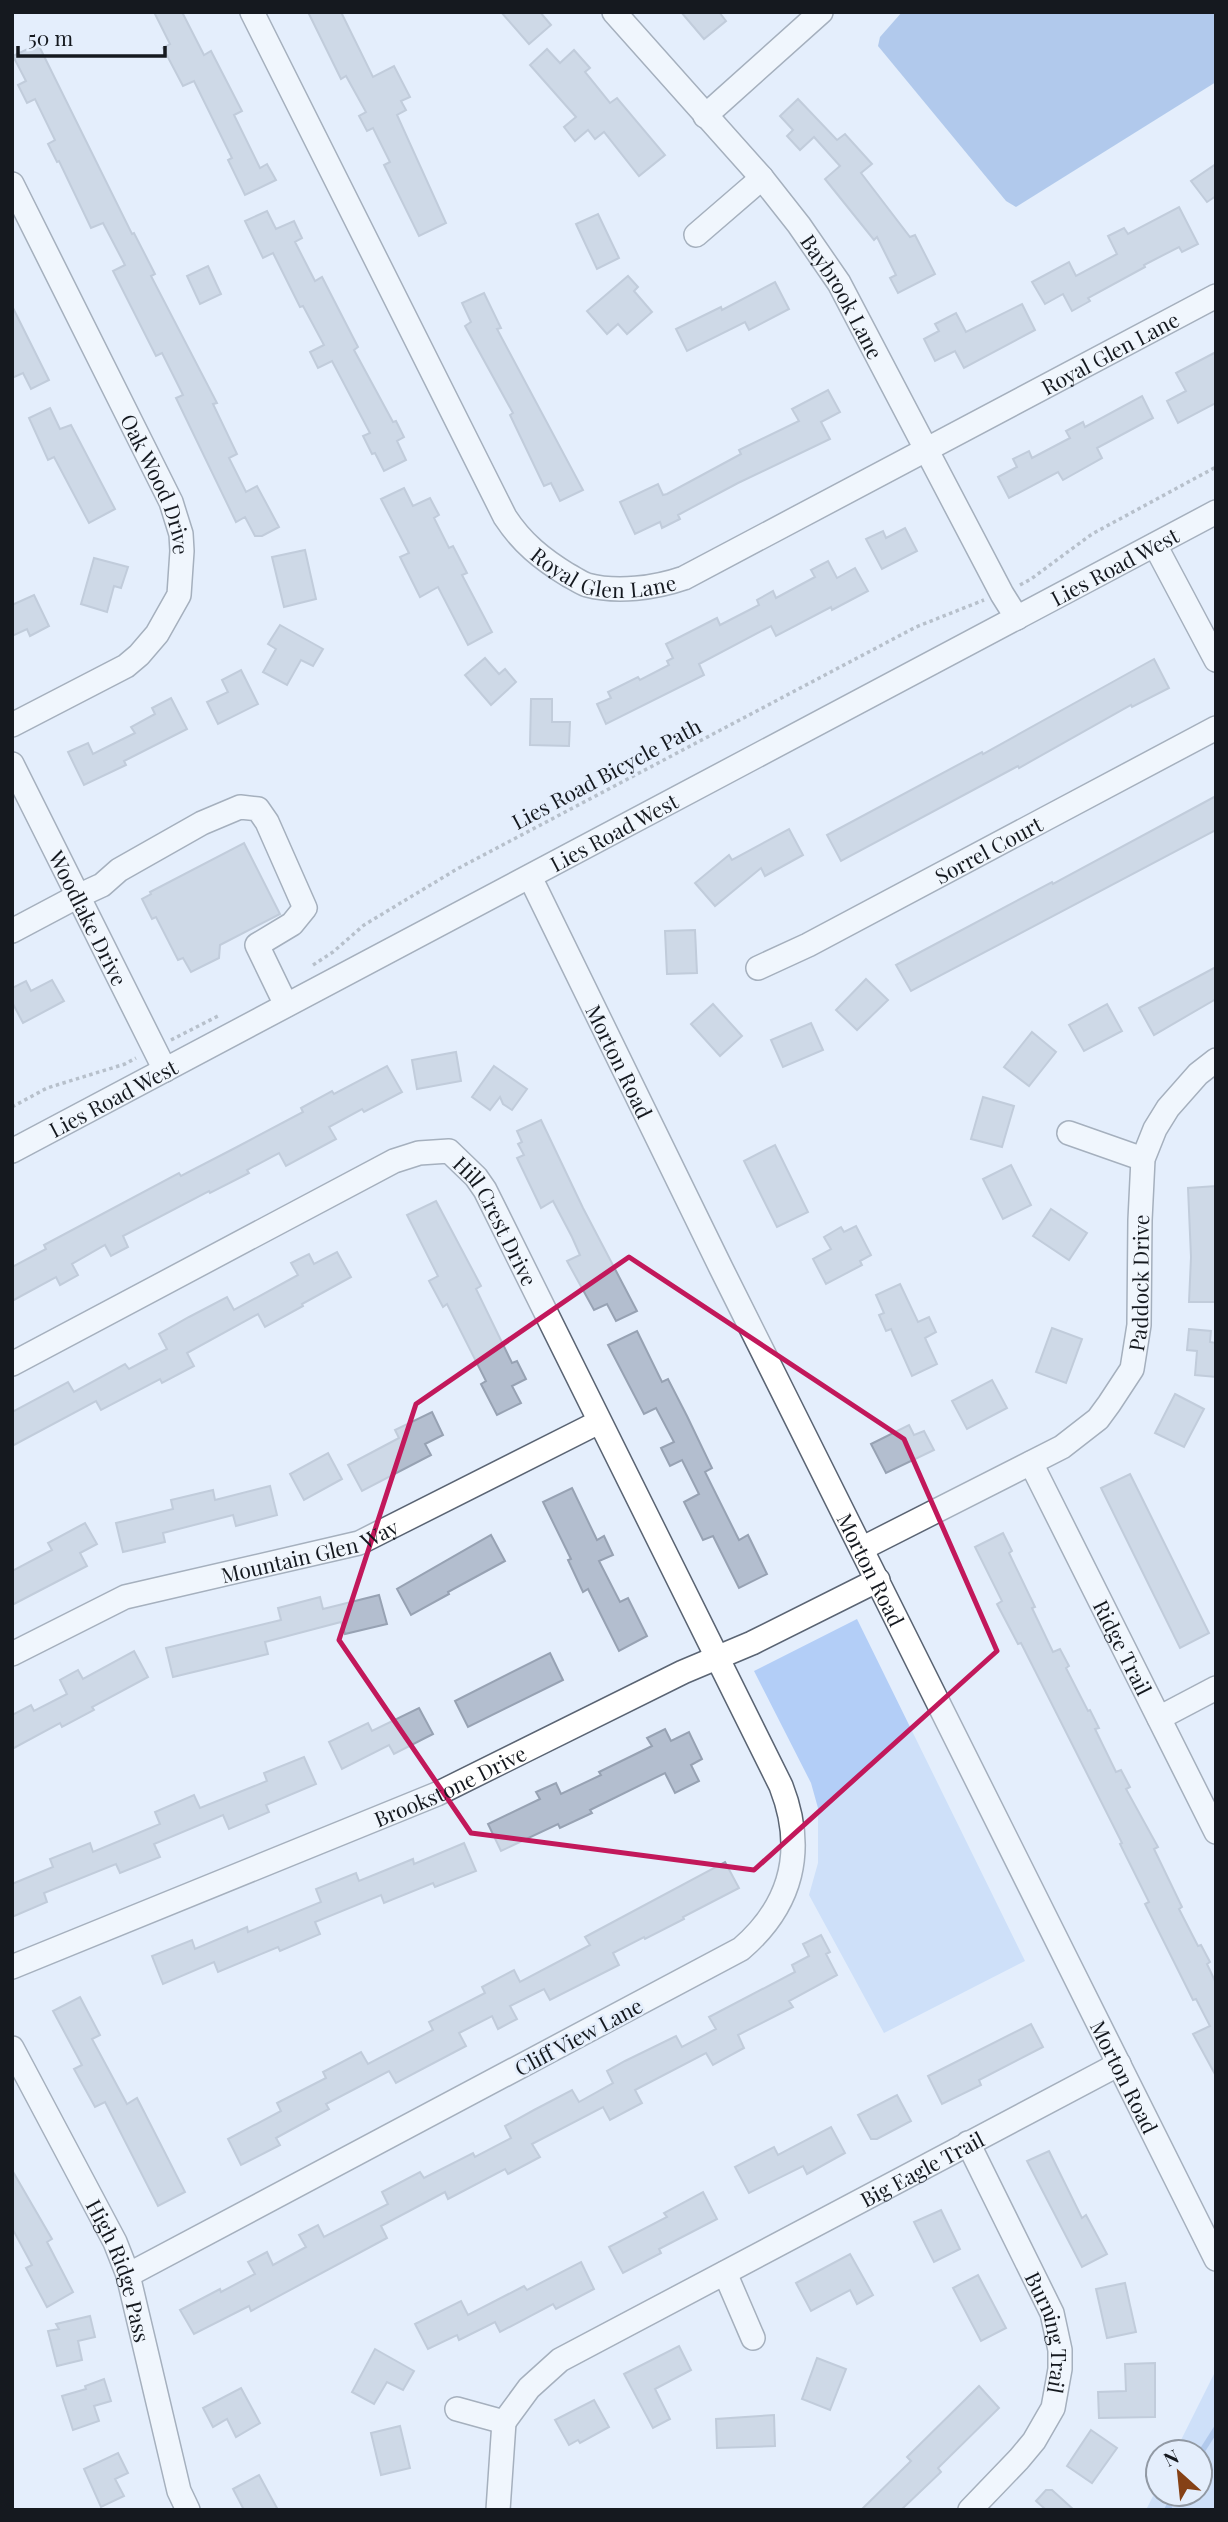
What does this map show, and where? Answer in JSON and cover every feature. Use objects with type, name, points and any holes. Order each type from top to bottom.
[{"type":"street","name":"Royal Glen Lane","points":[[252,12],[505,517],[515,532],[545,561],[586,585],[630,589],[667,584],[684,578],[1216,296]]},
{"type":"street","name":"Baybrook Lane","points":[[614,12],[762,178],[839,283],[1017,618]]},
{"type":"street","points":[[705,116],[821,12]]},
{"type":"street","points":[[696,235],[762,178]]},
{"type":"street","name":"Oak Wood Drive","points":[[12,184],[172,502],[181,534],[182,551],[179,596],[157,634],[139,655],[109,676],[12,725]]},
{"type":"street","name":"Lies Road West","points":[[12,1151],[1216,512]]},
{"type":"street","points":[[1155,545],[1216,660]]},
{"type":"street","name":"Sorrel Court","points":[[758,968],[808,945],[1216,728]]},
{"type":"street","name":"Woodlake Drive","points":[[12,764],[165,1070]]},
{"type":"street","points":[[12,930],[102,886],[119,870],[202,824],[240,807],[258,809],[267,822],[305,908],[292,924],[257,945],[286,1005]]},
{"type":"street","name":"Morton Road","points":[[530,877],[727,1280],[1216,2259]]},
{"type":"street","name":"Paddock Drive","points":[[863,1548],[1062,1447],[1098,1419],[1132,1369],[1140,1308],[1143,1159],[1155,1129],[1168,1108],[1198,1074],[1216,1060]]},
{"type":"street","points":[[1069,1133],[1143,1159]]},
{"type":"street","name":"Hill Crest Drive","points":[[12,1364],[394,1161],[409,1155],[449,1151],[476,1177],[485,1190],[716,1658]]},
{"type":"street","name":"Mountain Glen Way","points":[[12,1654],[125,1597],[359,1543],[599,1422]]},
{"type":"street","name":"Ridge Trail","points":[[1031,1463],[1216,1832]]},
{"type":"street","name":"Brookstone Drive","points":[[12,1967],[437,1794],[683,1672],[752,1643],[878,1580]]},
{"type":"street","name":"Cliff View Lane","points":[[128,2275],[724,1959],[760,1932],[789,1883],[793,1848],[790,1816],[781,1786],[716,1658]]},
{"type":"street","points":[[1159,1718],[1216,1688]]},
{"type":"street","name":"High Ridge Pass","points":[[12,2048],[116,2242],[128,2275],[179,2491],[188,2510]]},
{"type":"street","name":"Big Eagle Trail","points":[[504,2422],[529,2388],[560,2360],[1119,2064]]},
{"type":"street","name":"Burning Trail","points":[[968,2143],[1052,2313],[1060,2350],[1053,2408],[1034,2441],[970,2510]]},
{"type":"street","points":[[724,2273],[753,2338]]},
{"type":"street","points":[[457,2409],[504,2422],[498,2510]]},
{"type":"path","name":"Lies Road Bicycle Path","points":[[312,966],[364,925],[457,869],[916,627],[1002,594],[1031,579],[1092,534],[1216,467]]},
{"type":"path","points":[[12,1107],[47,1088],[125,1064],[228,1010]]},
{"type":"highlighted area","points":[[629,1257],[904,1439],[997,1651],[754,1870],[471,1833],[339,1640],[416,1404]]},
{"type":"shaded area","points":[[902,12],[1216,12],[1216,82],[1016,207],[1006,201],[878,46],[880,37]]},
{"type":"shaded area","points":[[857,1619],[1025,1961],[884,2033],[809,1895],[818,1863],[818,1808],[811,1783],[754,1671]]},
{"type":"shaded area","points":[[1216,2370],[1216,2510],[1146,2510],[1214,2508],[1214,2438],[1182,2438]]},
{"type":"building","points":[[154,12],[182,12],[204,55],[211,51],[242,111],[234,115],[260,168],[267,164],[276,180],[245,195],[228,160],[232,158],[194,81],[183,86],[163,48],[170,44]]},
{"type":"building","points":[[308,12],[341,12],[373,77],[394,66],[410,97],[401,101],[406,110],[397,115],[446,223],[419,236],[384,165],[390,162],[373,128],[367,131],[359,116],[366,112],[346,76],[341,79]]},
{"type":"building","points":[[501,12],[540,12],[551,25],[529,44]]},
{"type":"building","points":[[681,12],[719,12],[726,21],[704,39]]},
{"type":"building","points":[[38,44],[132,234],[134,233],[155,274],[151,276],[217,403],[213,404],[237,454],[229,458],[246,492],[257,486],[279,527],[262,536],[255,536],[245,517],[236,522],[176,398],[183,395],[162,353],[156,356],[113,271],[125,265],[103,223],[91,228],[48,144],[55,140],[35,99],[27,103],[18,85],[26,81],[13,56]]},
{"type":"building","points":[[547,49],[560,63],[574,50],[590,68],[585,72],[610,103],[617,98],[665,155],[639,176],[604,132],[595,139],[588,130],[575,141],[564,127],[576,117],[530,65]]},
{"type":"building","points":[[798,99],[837,140],[845,134],[872,164],[861,173],[910,237],[915,235],[935,274],[898,293],[890,278],[896,275],[877,237],[874,240],[825,179],[840,166],[814,137],[800,150],[787,136],[793,130],[780,116]]},
{"type":"building","points":[[1216,164],[1216,196],[1207,202],[1191,181]]},
{"type":"building","points":[[1179,207],[1198,244],[1182,252],[1179,247],[1144,265],[1145,267],[1088,298],[1090,301],[1072,311],[1063,294],[1045,304],[1032,282],[1069,262],[1076,276],[1117,254],[1108,236],[1124,228],[1128,234]]},
{"type":"building","points":[[267,211],[276,229],[294,221],[302,238],[295,242],[315,281],[322,277],[358,347],[354,350],[393,422],[396,421],[404,437],[397,441],[406,460],[384,471],[363,436],[370,433],[332,361],[318,368],[310,352],[324,345],[303,306],[300,307],[273,253],[263,258],[245,221]]},
{"type":"building","points":[[598,214],[619,258],[597,269],[576,224]]},
{"type":"building","points":[[208,266],[221,294],[200,304],[187,276]]},
{"type":"building","points":[[628,276],[638,287],[634,291],[652,312],[627,334],[618,324],[607,334],[587,311]]},
{"type":"building","points":[[775,282],[789,309],[749,330],[745,322],[687,351],[676,329],[721,307],[722,310]]},
{"type":"building","points":[[484,293],[501,328],[497,329],[583,490],[560,501],[551,483],[544,486],[510,415],[513,413],[465,326],[471,322],[462,303]]},
{"type":"building","points":[[1022,304],[1035,330],[964,368],[955,351],[935,361],[924,339],[939,331],[935,324],[956,313],[966,332]]},
{"type":"building","points":[[12,306],[49,380],[31,389],[23,373],[12,378]]},
{"type":"building","points":[[1216,352],[1216,403],[1178,423],[1167,401],[1186,391],[1176,373]]},
{"type":"building","points":[[828,390],[840,412],[821,422],[830,439],[738,483],[678,515],[680,519],[662,528],[660,522],[635,534],[620,502],[658,484],[663,495],[667,494],[741,454],[739,450],[799,421],[792,409]]},
{"type":"building","points":[[1142,396],[1153,418],[1097,448],[1102,458],[1063,480],[1058,472],[1009,498],[998,477],[1017,467],[1013,459],[1029,451],[1032,458],[1070,438],[1066,431],[1083,422],[1085,427]]},
{"type":"building","points":[[50,408],[60,429],[71,425],[115,509],[89,523],[54,457],[48,460],[29,418]]},
{"type":"building","points":[[404,488],[413,506],[430,498],[439,515],[434,518],[449,548],[453,546],[467,573],[462,575],[492,632],[468,645],[438,587],[420,597],[400,557],[409,553],[381,499]]},
{"type":"building","points":[[905,528],[917,551],[882,569],[866,539],[883,531],[886,538]]},
{"type":"building","points":[[305,550],[316,599],[284,607],[272,557]]},
{"type":"building","points":[[94,558],[128,567],[121,588],[114,586],[107,612],[81,604]]},
{"type":"building","points":[[828,561],[837,578],[855,568],[868,591],[776,636],[771,626],[699,664],[704,675],[606,724],[597,704],[611,698],[608,692],[669,665],[667,661],[673,658],[666,644],[717,618],[720,625],[759,605],[757,600],[773,591],[776,598],[815,577],[811,570]]},
{"type":"building","points":[[34,595],[49,626],[30,636],[27,629],[12,636],[12,605]]},
{"type":"building","points":[[280,625],[323,649],[313,666],[301,660],[287,685],[263,672],[276,649],[268,644]]},
{"type":"building","points":[[485,658],[499,674],[505,669],[516,682],[491,705],[465,675]]},
{"type":"building","points":[[1154,659],[1169,688],[1132,707],[1131,705],[1019,768],[1018,766],[841,861],[827,835],[982,752],[983,754]]},
{"type":"building","points":[[241,670],[258,704],[218,724],[207,702],[228,692],[222,680]]},
{"type":"building","points":[[171,698],[187,729],[124,761],[126,765],[84,785],[68,752],[88,743],[93,754],[135,733],[131,727],[155,714],[152,708]]},
{"type":"building","points":[[531,699],[552,699],[552,722],[570,722],[569,746],[530,745]]},
{"type":"building","points":[[1216,796],[1216,830],[911,991],[896,965]]},
{"type":"building","points":[[789,829],[803,855],[765,876],[761,868],[715,906],[695,883],[729,855],[732,860]]},
{"type":"building","points":[[244,843],[280,914],[220,945],[219,958],[191,972],[183,958],[178,960],[156,917],[152,919],[142,899],[151,894],[150,892]]},
{"type":"building","points":[[695,930],[697,973],[667,974],[665,931]]},
{"type":"building","points":[[1216,967],[1216,999],[1154,1035],[1139,1008]]},
{"type":"building","points":[[866,979],[888,1000],[857,1030],[836,1010]]},
{"type":"building","points":[[52,980],[64,1001],[23,1023],[12,1002],[12,988],[26,981],[31,991]]},
{"type":"building","points":[[713,1004],[742,1036],[720,1056],[691,1024]]},
{"type":"building","points":[[1107,1004],[1122,1031],[1084,1051],[1069,1025]]},
{"type":"building","points":[[811,1023],[823,1050],[783,1067],[771,1040]]},
{"type":"building","points":[[1032,1032],[1056,1052],[1029,1086],[1004,1067]]},
{"type":"building","points":[[456,1052],[461,1081],[417,1089],[412,1060]]},
{"type":"building","points":[[387,1066],[402,1092],[329,1127],[336,1139],[286,1166],[279,1153],[247,1170],[249,1173],[123,1236],[128,1247],[111,1256],[105,1245],[72,1264],[78,1275],[60,1285],[56,1277],[12,1301],[12,1267],[46,1249],[44,1245],[179,1173],[181,1176],[303,1112],[301,1108],[332,1091],[334,1094]]},
{"type":"building","points":[[494,1066],[527,1089],[512,1110],[503,1104],[500,1097],[490,1110],[472,1097]]},
{"type":"building","points":[[983,1097],[1014,1106],[1002,1147],[971,1139]]},
{"type":"building","points":[[541,1120],[637,1311],[616,1321],[607,1304],[594,1310],[567,1261],[580,1255],[572,1237],[553,1201],[541,1208],[517,1158],[524,1155],[518,1144],[522,1142],[517,1131]]},
{"type":"building","points":[[775,1145],[808,1212],[777,1227],[744,1161]]},
{"type":"building","points":[[1011,1165],[1031,1205],[1003,1219],[983,1179]]},
{"type":"building","points":[[1216,1186],[1216,1302],[1189,1302],[1191,1257],[1188,1188]]},
{"type":"building","points":[[436,1201],[481,1286],[476,1289],[512,1363],[517,1361],[526,1379],[512,1386],[521,1403],[497,1415],[481,1384],[486,1381],[447,1304],[443,1307],[429,1281],[438,1276],[407,1215]]},
{"type":"building","points":[[1051,1209],[1087,1233],[1069,1260],[1033,1236]]},
{"type":"building","points":[[856,1226],[871,1255],[860,1261],[862,1265],[826,1284],[813,1259],[831,1249],[824,1237],[841,1227],[844,1232]]},
{"type":"building","points":[[337,1252],[351,1277],[302,1304],[303,1306],[265,1327],[258,1314],[187,1353],[194,1366],[162,1383],[160,1379],[101,1410],[96,1401],[12,1446],[12,1412],[68,1382],[74,1392],[125,1364],[129,1369],[167,1349],[159,1334],[189,1317],[227,1297],[234,1310],[298,1275],[291,1263],[309,1254],[314,1264]]},
{"type":"building","points":[[900,1284],[918,1322],[929,1317],[936,1332],[925,1338],[937,1364],[912,1376],[891,1329],[886,1331],[879,1315],[884,1313],[876,1295]]},
{"type":"building","points":[[1052,1328],[1082,1339],[1066,1383],[1036,1372]]},
{"type":"building","points":[[1189,1329],[1211,1331],[1210,1342],[1216,1343],[1216,1377],[1195,1375],[1197,1351],[1187,1350]]},
{"type":"building","points":[[637,1331],[662,1382],[668,1379],[687,1416],[712,1468],[705,1472],[739,1540],[748,1535],[767,1574],[739,1588],[713,1536],[703,1540],[684,1502],[699,1494],[682,1460],[670,1466],[661,1448],[674,1442],[656,1408],[644,1414],[608,1345]]},
{"type":"building","points":[[992,1380],[1007,1408],[967,1429],[952,1401]]},
{"type":"building","points":[[1175,1394],[1204,1409],[1184,1447],[1155,1433]]},
{"type":"building","points":[[432,1412],[443,1435],[425,1444],[431,1455],[362,1491],[348,1465],[399,1438],[395,1430]]},
{"type":"building","points":[[909,1425],[914,1435],[924,1431],[934,1450],[886,1473],[871,1444]]},
{"type":"building","points":[[328,1453],[342,1479],[304,1500],[290,1474]]},
{"type":"building","points":[[1130,1474],[1209,1633],[1180,1648],[1101,1488]]},
{"type":"building","points":[[270,1486],[277,1515],[236,1526],[233,1515],[163,1533],[165,1542],[123,1552],[116,1523],[173,1509],[171,1500],[213,1490],[215,1500]]},
{"type":"building","points":[[572,1488],[597,1540],[604,1536],[613,1555],[599,1561],[620,1602],[628,1598],[647,1636],[619,1651],[588,1589],[583,1592],[568,1560],[571,1559],[543,1502]]},
{"type":"building","points":[[85,1523],[97,1544],[80,1553],[87,1566],[12,1605],[12,1571],[52,1550],[48,1543]]},
{"type":"building","points":[[1003,1533],[1012,1551],[1009,1553],[1035,1607],[1032,1608],[1053,1652],[1060,1649],[1069,1666],[1066,1668],[1099,1728],[1095,1729],[1116,1772],[1121,1770],[1130,1787],[1126,1789],[1158,1847],[1154,1849],[1182,1907],[1179,1909],[1198,1946],[1201,1945],[1210,1962],[1207,1964],[1216,1983],[1216,2076],[1193,2034],[1210,2026],[1196,1999],[1193,2000],[1145,1904],[1149,1902],[1120,1844],[1122,1843],[1021,1643],[1018,1644],[997,1604],[1002,1601],[975,1547]]},
{"type":"building","points":[[491,1535],[505,1561],[411,1615],[397,1589]]},
{"type":"building","points":[[379,1595],[387,1624],[345,1634],[341,1622],[265,1642],[268,1654],[173,1677],[166,1648],[281,1620],[278,1608],[320,1597],[323,1609]]},
{"type":"building","points":[[134,1651],[148,1677],[92,1707],[94,1710],[62,1727],[60,1723],[12,1749],[12,1715],[31,1705],[34,1711],[67,1694],[60,1680],[78,1670],[83,1679]]},
{"type":"building","points":[[550,1653],[563,1680],[468,1727],[455,1701]]},
{"type":"building","points":[[419,1708],[433,1734],[394,1754],[389,1745],[342,1769],[329,1742],[368,1723],[372,1731]]},
{"type":"building","points":[[665,1729],[671,1741],[689,1732],[702,1759],[691,1765],[699,1781],[675,1793],[665,1773],[590,1810],[592,1813],[560,1828],[558,1824],[501,1851],[488,1824],[540,1799],[536,1792],[556,1783],[561,1794],[601,1775],[599,1772],[652,1746],[647,1738]]},
{"type":"building","points":[[304,1757],[316,1784],[266,1805],[269,1812],[229,1829],[223,1815],[154,1844],[160,1857],[120,1873],[116,1864],[44,1893],[47,1902],[12,1917],[12,1884],[53,1867],[50,1859],[90,1843],[93,1852],[160,1824],[155,1812],[194,1795],[200,1808],[267,1781],[264,1773]]},
{"type":"building","points":[[464,1843],[476,1871],[435,1887],[433,1883],[384,1903],[381,1895],[315,1922],[320,1934],[280,1951],[278,1947],[218,1972],[214,1962],[163,1984],[152,1956],[192,1940],[195,1949],[247,1927],[248,1932],[321,1902],[316,1889],[356,1873],[359,1881],[413,1859],[414,1864]]},
{"type":"building","points":[[725,1862],[739,1888],[683,1917],[684,1919],[613,1953],[619,1965],[550,2000],[544,1989],[510,2006],[517,2019],[498,2029],[492,2016],[459,2033],[466,2046],[396,2083],[389,2071],[326,2104],[329,2109],[276,2138],[280,2145],[241,2165],[228,2139],[281,2111],[277,2103],[326,2078],[323,2072],[361,2052],[368,2064],[433,2030],[429,2022],[485,1993],[482,1987],[514,1970],[520,1982],[590,1945],[585,1937]]},
{"type":"building","points":[[821,1935],[830,1952],[826,1954],[837,1975],[789,2001],[793,2007],[738,2035],[744,2048],[713,2065],[706,2053],[635,2090],[642,2103],[610,2120],[603,2107],[532,2144],[540,2157],[508,2174],[505,2169],[448,2199],[445,2192],[381,2226],[387,2238],[251,2311],[249,2306],[194,2334],[180,2310],[255,2274],[248,2262],[267,2252],[273,2265],[306,2247],[299,2235],[318,2225],[324,2237],[388,2204],[382,2192],[420,2172],[424,2178],[473,2153],[475,2157],[511,2138],[505,2126],[534,2110],[572,2090],[579,2102],[613,2083],[607,2071],[625,2061],[676,2036],[682,2047],[716,2029],[709,2017],[795,1972],[792,1965],[809,1956],[803,1944]]},
{"type":"building","points":[[80,1997],[100,2035],[92,2039],[127,2104],[137,2098],[185,2192],[158,2206],[105,2102],[95,2107],[74,2069],[82,2065],[53,2011]]},
{"type":"building","points":[[1031,2024],[1043,2047],[979,2080],[981,2085],[942,2104],[928,2076]]},
{"type":"building","points":[[897,2095],[911,2121],[877,2139],[871,2139],[858,2115]]},
{"type":"building","points":[[831,2127],[845,2153],[807,2174],[803,2166],[749,2193],[735,2167],[774,2147],[778,2155]]},
{"type":"building","points":[[1049,2151],[1082,2218],[1086,2215],[1107,2254],[1082,2267],[1027,2161]]},
{"type":"building","points":[[12,2170],[52,2239],[47,2242],[73,2292],[47,2307],[26,2268],[32,2265],[12,2228]]},
{"type":"building","points":[[703,2192],[717,2219],[659,2249],[661,2253],[623,2273],[609,2247],[667,2217],[664,2213]]},
{"type":"building","points":[[941,2210],[960,2249],[934,2262],[914,2222]]},
{"type":"building","points":[[850,2254],[873,2295],[857,2304],[850,2290],[811,2311],[796,2283]]},
{"type":"building","points":[[581,2262],[594,2289],[556,2309],[553,2304],[500,2332],[495,2322],[459,2340],[457,2335],[428,2349],[415,2324],[461,2301],[468,2315],[524,2286],[527,2290]]},
{"type":"building","points":[[978,2275],[1006,2328],[981,2341],[953,2288]]},
{"type":"building","points":[[1125,2283],[1136,2332],[1107,2338],[1096,2289]]},
{"type":"building","points":[[90,2316],[95,2337],[78,2341],[82,2360],[57,2366],[48,2331],[59,2329],[56,2324]]},
{"type":"building","points":[[679,2346],[691,2370],[655,2389],[670,2419],[653,2428],[624,2374]]},
{"type":"building","points":[[375,2349],[414,2371],[403,2390],[387,2382],[374,2404],[352,2392]]},
{"type":"building","points":[[817,2358],[846,2369],[830,2410],[802,2399]]},
{"type":"building","points":[[1155,2363],[1155,2417],[1099,2418],[1098,2392],[1126,2391],[1125,2364]]},
{"type":"building","points":[[104,2379],[111,2401],[94,2406],[99,2421],[73,2430],[62,2396],[86,2389],[85,2386]]},
{"type":"building","points":[[979,2386],[999,2408],[938,2468],[941,2472],[901,2510],[861,2510],[911,2461],[907,2457]]},
{"type":"building","points":[[241,2388],[260,2423],[236,2437],[227,2419],[213,2427],[203,2408]]},
{"type":"building","points":[[594,2400],[609,2427],[580,2443],[578,2440],[569,2445],[555,2420]]},
{"type":"building","points":[[774,2415],[775,2446],[717,2448],[716,2419]]},
{"type":"building","points":[[400,2426],[410,2468],[381,2475],[371,2433]]},
{"type":"building","points":[[1091,2430],[1117,2448],[1092,2483],[1067,2466]]},
{"type":"building","points":[[118,2453],[128,2473],[115,2479],[124,2496],[101,2507],[84,2469]]},
{"type":"building","points":[[259,2475],[278,2510],[244,2510],[233,2489]]},
{"type":"building","points":[[1046,2490],[1052,2490],[1074,2510],[1046,2510],[1036,2501]]},
{"type":"waterway","points":[[1210,2438],[1216,2429]]}]
